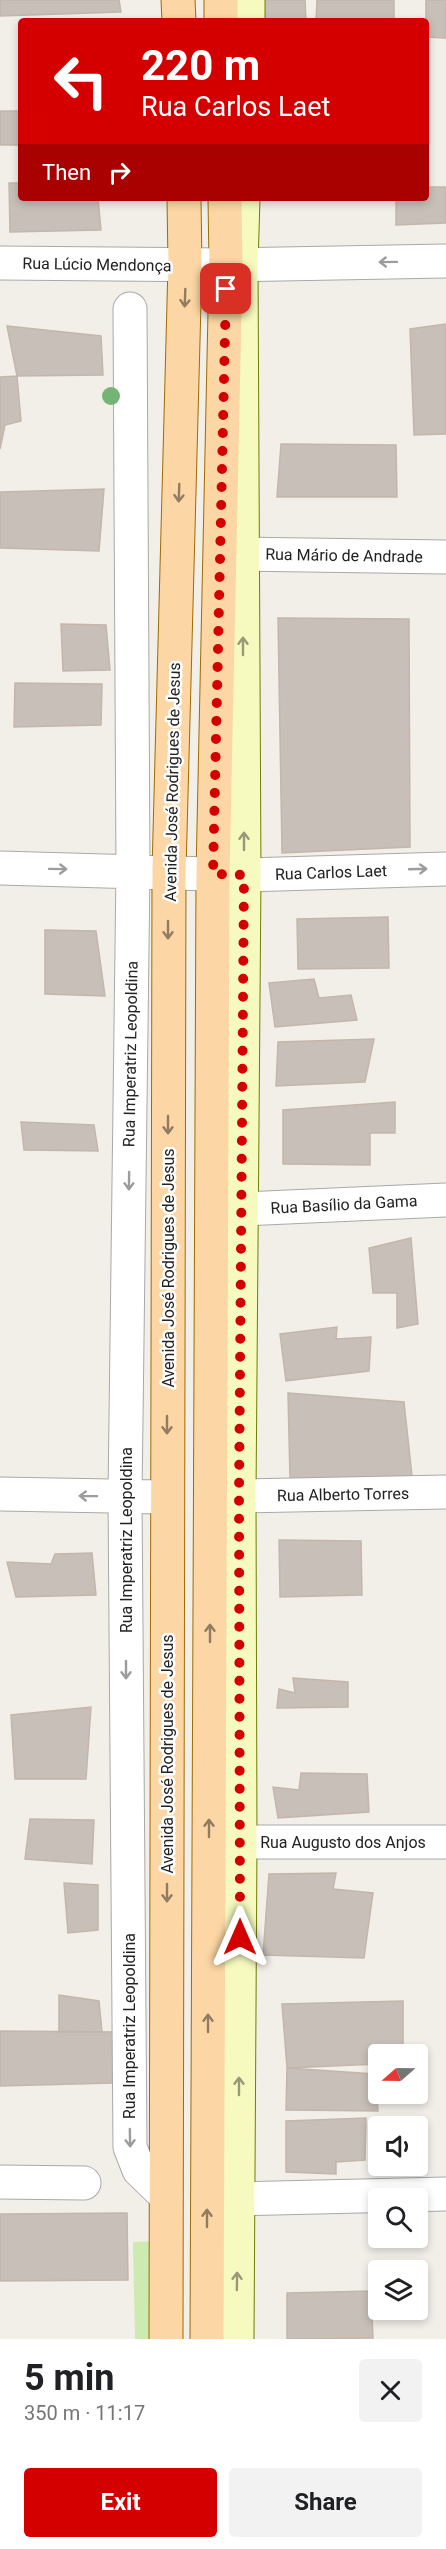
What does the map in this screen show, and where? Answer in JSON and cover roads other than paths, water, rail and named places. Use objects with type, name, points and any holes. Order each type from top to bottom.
[{"type":"main road","points":[[178,0],[179,18]]},
{"type":"main road","points":[[221,0],[221,18]]},
{"type":"main road","name":"Avenida José Rodrigues de Jesus","points":[[166,2339],[169,872],[185,266],[184,201]]},
{"type":"main road","points":[[207,2339],[229,874],[234,265],[225,201]]},
{"type":"street","points":[[248,0],[248,18]]},
{"type":"street","points":[[237,2339],[240,1842],[239,1496],[243,1209],[229,874],[242,554],[234,265],[243,201]]},
{"type":"street","name":"Rua Lúcio Mendonça","points":[[0,263],[185,266],[446,261]]},
{"type":"street","points":[[130,309],[133,870]]},
{"type":"street","name":"Rua Mário de Andrade","points":[[242,554],[446,557]]},
{"type":"street","name":"Rua Carlos Laet","points":[[0,868],[229,874],[446,869]]},
{"type":"street","name":"Rua Imperatriz Leopoldina","points":[[133,870],[125,1496],[130,2147],[139,2170],[166,2196]]},
{"type":"street","name":"Rua Basílio da Gama","points":[[243,1209],[446,1200]]},
{"type":"street","name":"Rua Alberto Torres","points":[[239,1496],[446,1492]]},
{"type":"street","points":[[0,1494],[167,1497]]},
{"type":"street","name":"Rua Augusto dos Anjos","points":[[240,1842],[446,1842]]},
{"type":"street","points":[[0,2182],[84,2183]]},
{"type":"street","points":[[238,2199],[446,2194]]}]
